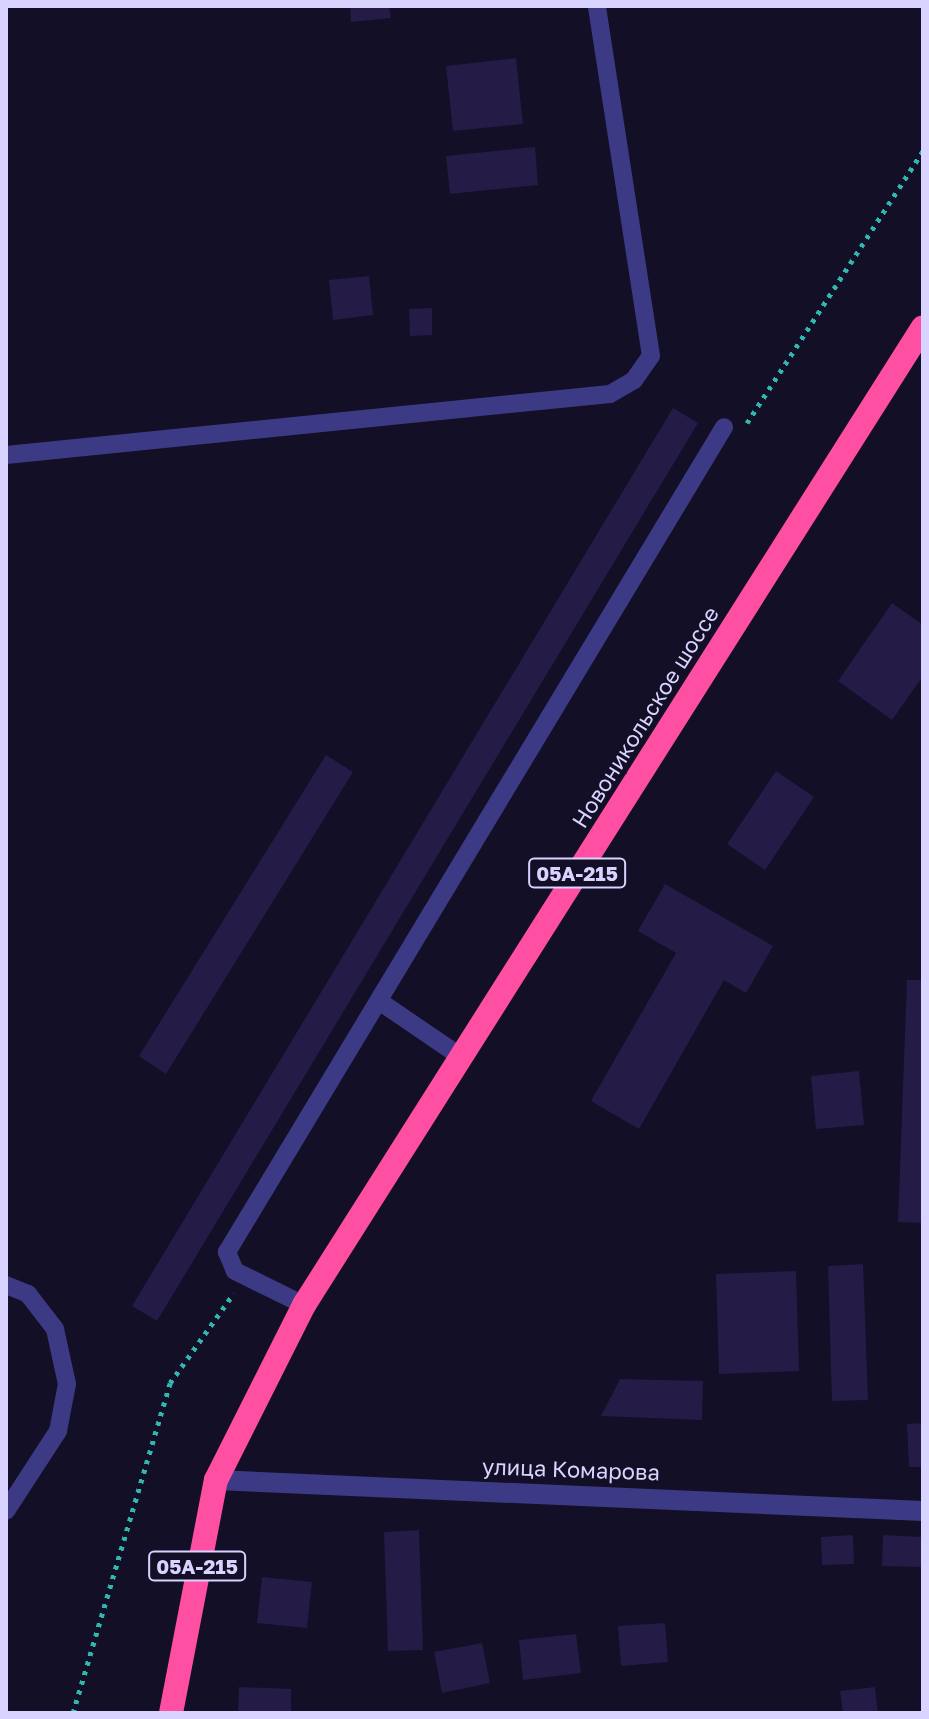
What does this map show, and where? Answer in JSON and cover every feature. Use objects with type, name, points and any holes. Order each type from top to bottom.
[{"type":"highway","name":"Новоникольское шоссе","points":[[216,1480],[246,1427],[304,1305],[923,327]]},
{"type":"highway","name":"05А-215","points":[[171,1713],[216,1480]]},
{"type":"street","name":"улица Комарова","points":[[216,1480],[923,1511]]},
{"type":"lane","points":[[6,455],[610,394],[634,380],[651,356],[597,6]]},
{"type":"lane","points":[[304,1305],[227,1264],[227,1252],[734,428]]},
{"type":"lane","points":[[379,1001],[461,1057]]},
{"type":"lane","points":[[6,1285],[28,1294],[55,1329],[67,1384],[58,1431],[6,1511]]},
{"type":"path","points":[[734,428],[923,151]]},
{"type":"path","points":[[73,1713],[170,1383],[244,1275]]},
{"type":"building","points":[[350,6],[389,6],[391,18],[351,22]]},
{"type":"building","points":[[516,58],[523,124],[453,131],[446,66]]},
{"type":"building","points":[[535,147],[538,185],[450,194],[446,156]]},
{"type":"building","points":[[369,276],[373,315],[333,320],[329,280]]},
{"type":"building","points":[[432,308],[432,335],[410,336],[409,309]]},
{"type":"building","points":[[673,408],[698,423],[157,1321],[132,1306]]},
{"type":"building","points":[[892,603],[923,625],[923,676],[892,720],[838,681]]},
{"type":"building","points":[[326,755],[353,772],[166,1074],[139,1056]]},
{"type":"building","points":[[776,771],[814,797],[765,870],[727,844]]},
{"type":"building","points":[[665,884],[773,946],[746,993],[724,980],[639,1129],[591,1101],[676,953],[638,931]]},
{"type":"building","points":[[907,980],[923,980],[923,1223],[898,1222]]},
{"type":"building","points":[[859,1071],[864,1125],[816,1129],[811,1076]]},
{"type":"building","points":[[863,1264],[868,1400],[832,1401],[828,1266]]},
{"type":"building","points":[[796,1271],[799,1371],[719,1374],[716,1274]]},
{"type":"building","points":[[620,1379],[703,1381],[702,1420],[601,1416]]},
{"type":"building","points":[[923,1423],[923,1467],[909,1467],[907,1424]]},
{"type":"building","points":[[419,1530],[423,1650],[388,1651],[384,1532]]},
{"type":"building","points":[[853,1535],[854,1564],[822,1565],[821,1537]]},
{"type":"building","points":[[883,1535],[923,1537],[923,1567],[882,1566]]},
{"type":"building","points":[[262,1577],[312,1582],[307,1628],[257,1623]]},
{"type":"building","points":[[665,1623],[668,1662],[621,1666],[618,1626]]},
{"type":"building","points":[[576,1634],[581,1673],[523,1680],[519,1640]]},
{"type":"building","points":[[482,1643],[490,1683],[442,1693],[434,1652]]},
{"type":"building","points":[[239,1687],[291,1689],[291,1713],[238,1713]]},
{"type":"building","points":[[875,1687],[878,1713],[843,1713],[840,1691]]}]
